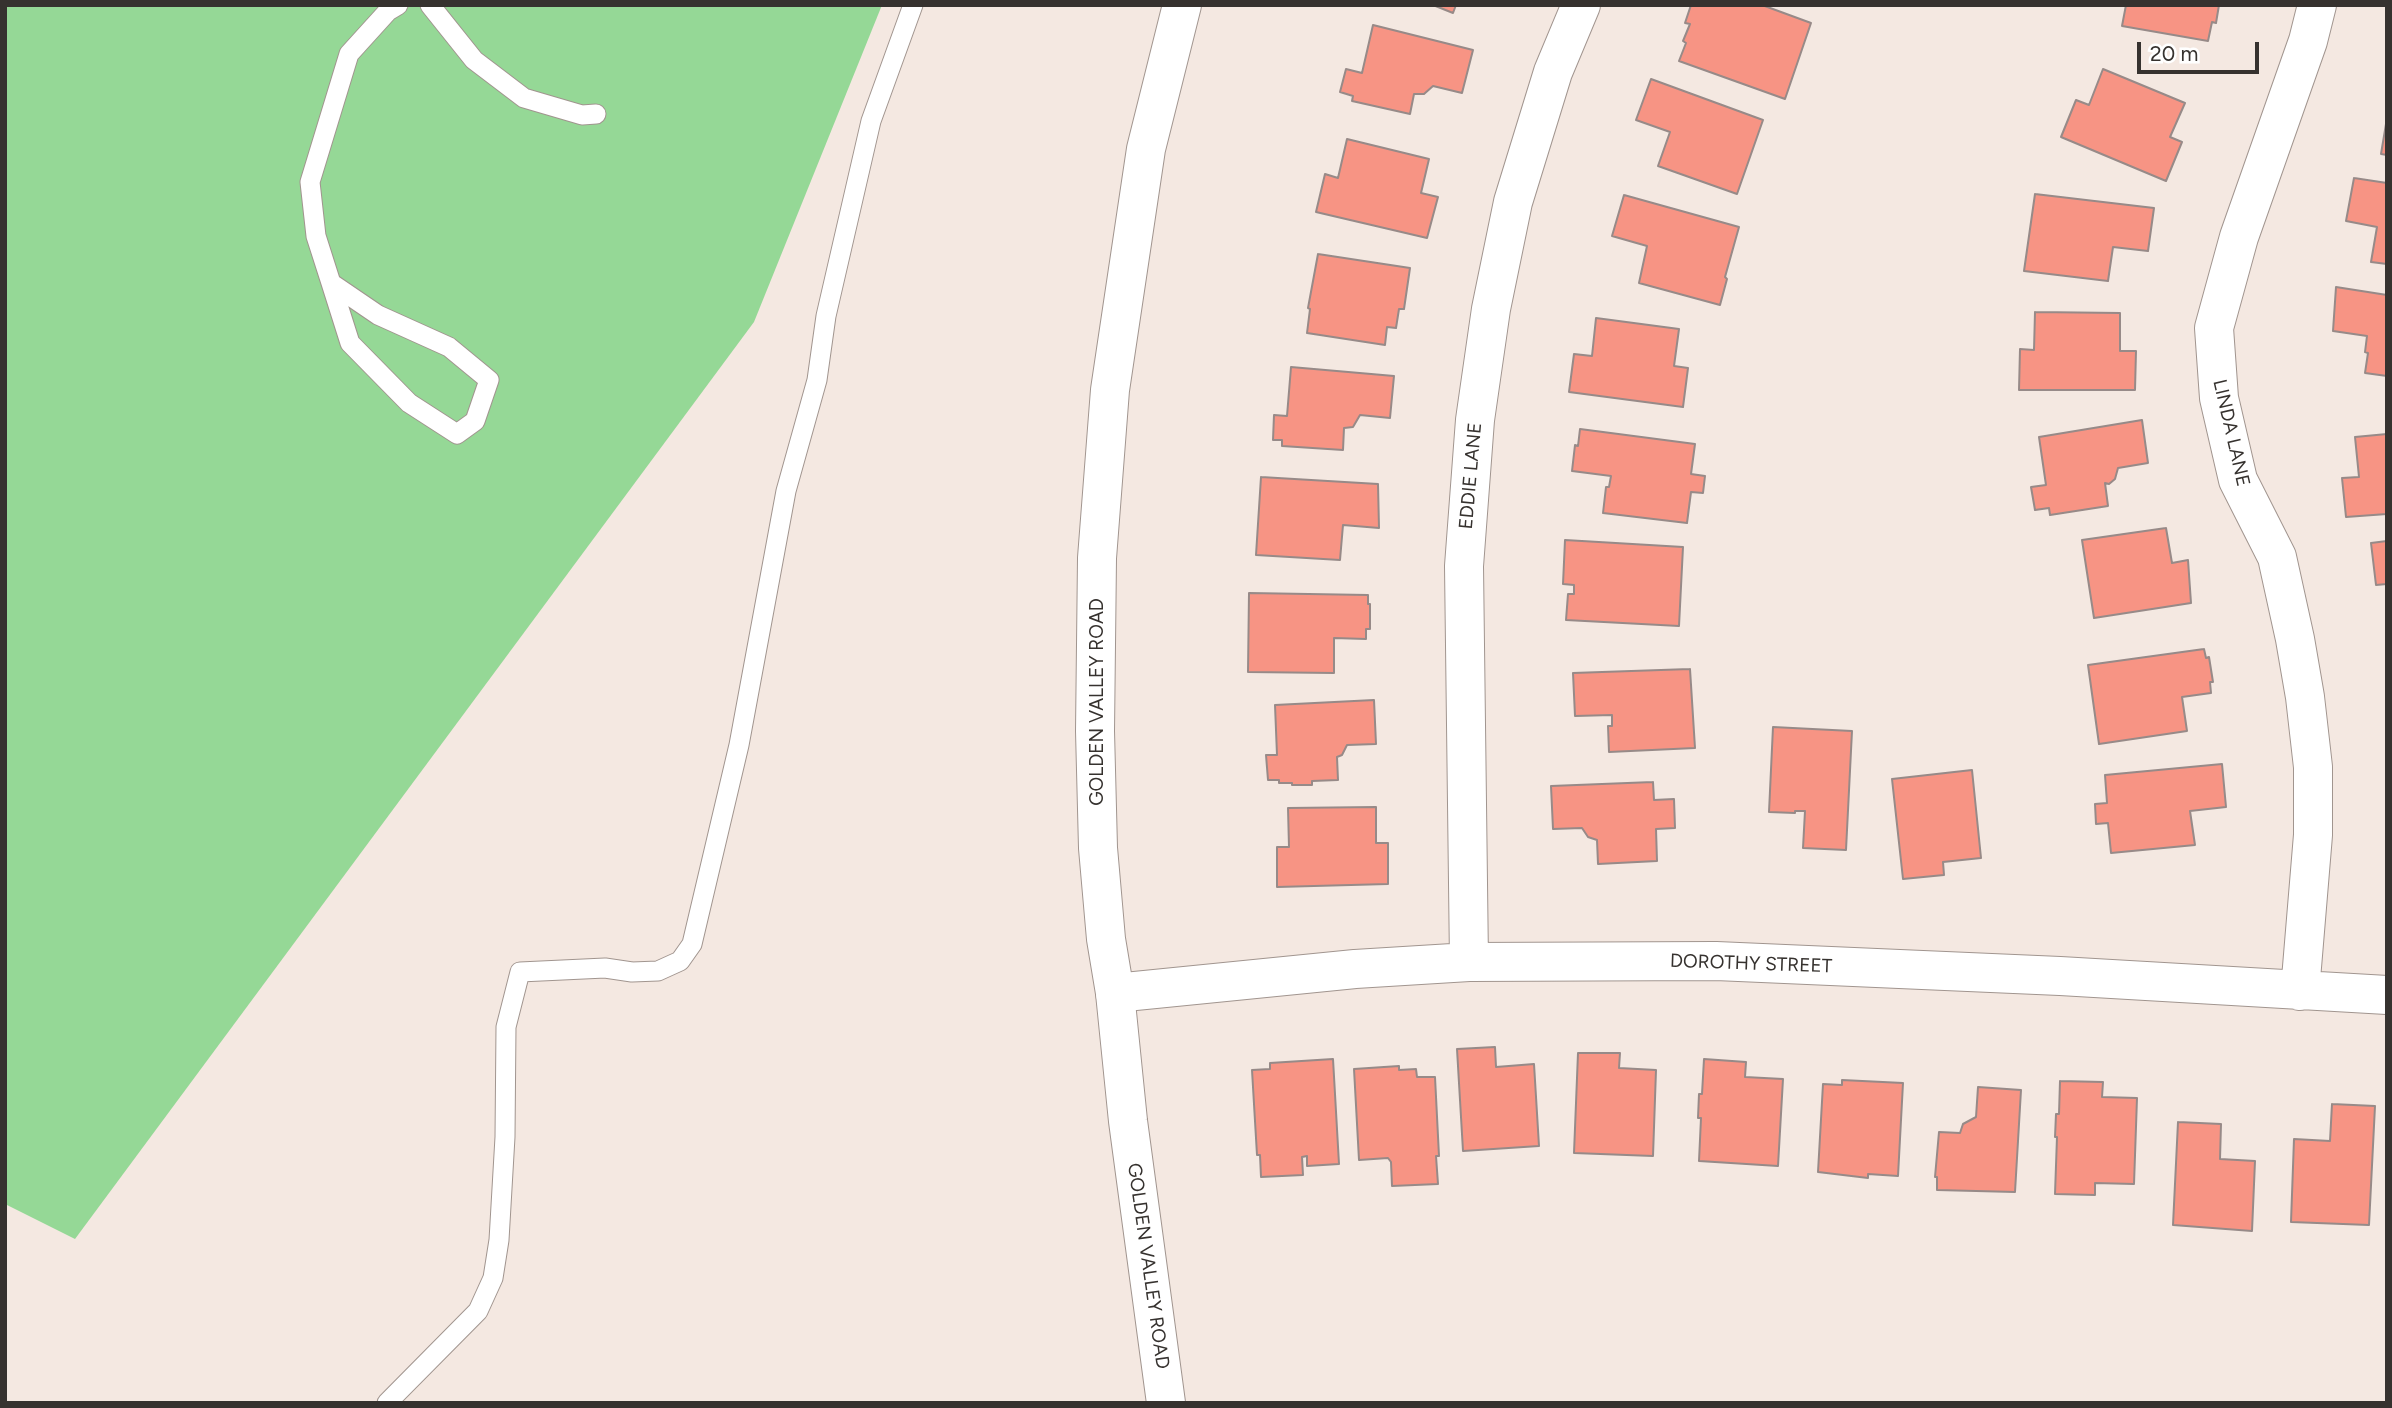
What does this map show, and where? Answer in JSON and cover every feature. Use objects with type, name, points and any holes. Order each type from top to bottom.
[{"type":"street","name":"GOLDEN VALLEY ROAD","points":[[1166,1403],[1128,1121],[1107,939],[1098,848],[1095,731],[1097,558],[1110,390],[1144,162],[1182,5]]},
{"type":"street","name":"EDDIE LANE","points":[[1469,962],[1464,566],[1475,420],[1491,309],[1513,202],[1553,72],[1581,5]]},
{"type":"street","name":"LINDA LANE","points":[[2300,991],[2313,835],[2313,767],[2305,697],[2277,557],[2238,480],[2219,398],[2214,328],[2239,237],[2308,41],[2317,5]]},
{"type":"street","name":"DOROTHY STREET","points":[[1115,993],[1355,969],[1469,962],[1716,961],[2387,995]]},
{"type":"lane","points":[[331,283],[378,315],[449,347],[489,380],[475,421],[457,434],[409,403],[350,343],[316,236],[310,182],[349,54],[388,10],[398,5]]},
{"type":"lane","points":[[430,5],[474,60],[524,98],[582,115],[596,114]]},
{"type":"lane","points":[[387,1403],[478,1311],[493,1278],[499,1240],[505,1137],[506,1027],[520,971],[605,968],[658,971],[680,961],[692,944],[739,745],[786,491],[817,380],[826,316],[868,134],[913,5]]},
{"type":"green space","points":[[5,5],[882,5],[754,322],[75,1239],[5,1204]]},
{"type":"building","points":[[1433,5],[1456,5],[1453,13]]},
{"type":"building","points":[[1691,5],[1762,5],[1811,23],[1785,99],[1679,61],[1686,43],[1683,41],[1690,24],[1685,23]]},
{"type":"building","points":[[2126,5],[2219,5],[2216,23],[2212,22],[2208,41],[2122,26]]},
{"type":"building","points":[[1373,25],[1473,50],[1462,93],[1433,86],[1424,94],[1414,94],[1410,114],[1352,101],[1353,96],[1340,92],[1346,69],[1362,73]]},
{"type":"building","points":[[2103,69],[2185,103],[2170,137],[2182,142],[2166,181],[2061,137],[2076,100],[2089,105]]},
{"type":"building","points":[[1651,79],[1763,120],[1737,194],[1658,166],[1670,132],[1636,120]]},
{"type":"building","points":[[2387,118],[2387,155],[2381,154]]},
{"type":"building","points":[[1347,139],[1429,159],[1421,193],[1438,197],[1427,238],[1316,212],[1325,174],[1338,178]]},
{"type":"building","points":[[2354,178],[2387,183],[2387,264],[2371,262],[2377,227],[2346,221]]},
{"type":"building","points":[[2035,194],[2154,208],[2148,251],[2113,247],[2108,281],[2024,271]]},
{"type":"building","points":[[1624,195],[1739,227],[1720,305],[1639,283],[1647,246],[1612,236]]},
{"type":"building","points":[[1318,254],[1410,268],[1404,309],[1399,309],[1396,328],[1387,327],[1385,345],[1307,333],[1308,308]]},
{"type":"building","points":[[2336,287],[2387,295],[2387,376],[2365,373],[2367,336],[2333,331]]},
{"type":"building","points":[[2035,312],[2120,313],[2120,351],[2136,351],[2135,390],[2019,390],[2020,349],[2034,350]]},
{"type":"building","points":[[1596,318],[1679,329],[1674,366],[1688,368],[1683,407],[1569,392],[1574,354],[1592,356]]},
{"type":"building","points":[[1291,367],[1394,376],[1390,418],[1360,415],[1353,427],[1344,428],[1343,450],[1282,446],[1282,440],[1273,440],[1274,415],[1287,416]]},
{"type":"building","points":[[2142,420],[2148,463],[2118,468],[2115,479],[2109,484],[2105,483],[2108,506],[2050,515],[2049,508],[2035,510],[2031,487],[2046,485],[2039,437]]},
{"type":"building","points":[[1580,429],[1695,444],[1691,474],[1705,476],[1703,493],[1691,492],[1687,523],[1603,513],[1606,487],[1609,487],[1611,476],[1572,471]]},
{"type":"building","points":[[2387,434],[2387,514],[2346,517],[2342,478],[2359,477],[2355,437]]},
{"type":"building","points":[[1261,477],[1378,484],[1379,528],[1343,525],[1340,560],[1256,555]]},
{"type":"building","points":[[2166,528],[2172,563],[2188,560],[2191,603],[2094,618],[2082,540]]},
{"type":"building","points":[[1565,540],[1683,547],[1679,626],[1566,620],[1568,594],[1574,594],[1574,585],[1563,584]]},
{"type":"building","points":[[2387,541],[2387,584],[2376,585],[2371,543]]},
{"type":"building","points":[[1249,593],[1368,595],[1370,629],[1366,629],[1366,639],[1334,638],[1334,673],[1248,672]]},
{"type":"building","points":[[2204,649],[2206,658],[2209,657],[2213,682],[2210,682],[2211,693],[2182,697],[2187,731],[2099,744],[2088,665]]},
{"type":"building","points":[[1690,669],[1695,748],[1609,752],[1608,726],[1612,726],[1612,715],[1575,716],[1573,673]]},
{"type":"building","points":[[1374,700],[1376,744],[1347,745],[1342,755],[1337,757],[1338,780],[1312,781],[1312,785],[1292,785],[1279,783],[1279,780],[1268,780],[1266,755],[1277,755],[1275,705]]},
{"type":"building","points":[[1773,727],[1852,731],[1846,850],[1803,848],[1805,811],[1769,812]]},
{"type":"building","points":[[2222,764],[2226,807],[2190,811],[2195,845],[2111,853],[2108,823],[2096,824],[2095,804],[2107,803],[2105,775]]},
{"type":"building","points":[[1972,770],[1981,858],[1943,862],[1944,875],[1903,879],[1892,779]]},
{"type":"building","points":[[1653,782],[1654,800],[1674,799],[1675,828],[1656,829],[1657,861],[1598,864],[1597,840],[1588,837],[1582,828],[1553,829],[1551,786]]},
{"type":"building","points":[[1376,807],[1376,843],[1388,843],[1388,884],[1277,887],[1277,847],[1289,847],[1288,808]]},
{"type":"building","points":[[1495,1047],[1496,1067],[1534,1064],[1539,1146],[1463,1151],[1457,1049]]},
{"type":"building","points":[[1578,1053],[1620,1053],[1619,1068],[1656,1070],[1653,1156],[1574,1153]]},
{"type":"building","points":[[1333,1059],[1339,1164],[1307,1166],[1307,1156],[1302,1157],[1303,1175],[1261,1177],[1260,1155],[1257,1155],[1252,1070],[1270,1069],[1270,1063]]},
{"type":"building","points":[[1704,1059],[1746,1062],[1745,1077],[1783,1079],[1778,1166],[1699,1161],[1699,1094],[1702,1094]]},
{"type":"building","points":[[1399,1066],[1399,1070],[1416,1069],[1417,1077],[1435,1077],[1438,1184],[1392,1186],[1391,1162],[1388,1158],[1359,1160],[1354,1069]]},
{"type":"building","points":[[1842,1080],[1903,1083],[1898,1176],[1868,1174],[1868,1178],[1818,1172],[1823,1084],[1842,1085]]},
{"type":"building","points":[[2060,1081],[2103,1082],[2102,1097],[2137,1098],[2134,1184],[2095,1183],[2095,1195],[2055,1194],[2056,1114],[2059,1114]]},
{"type":"building","points":[[1978,1087],[2021,1090],[2015,1192],[1937,1190],[1935,1177],[1939,1132],[1960,1133],[1963,1124],[1976,1117]]},
{"type":"building","points":[[2332,1104],[2375,1106],[2369,1225],[2291,1222],[2294,1139],[2330,1141]]},
{"type":"building","points":[[2178,1122],[2221,1124],[2220,1159],[2255,1161],[2252,1231],[2173,1225]]}]
